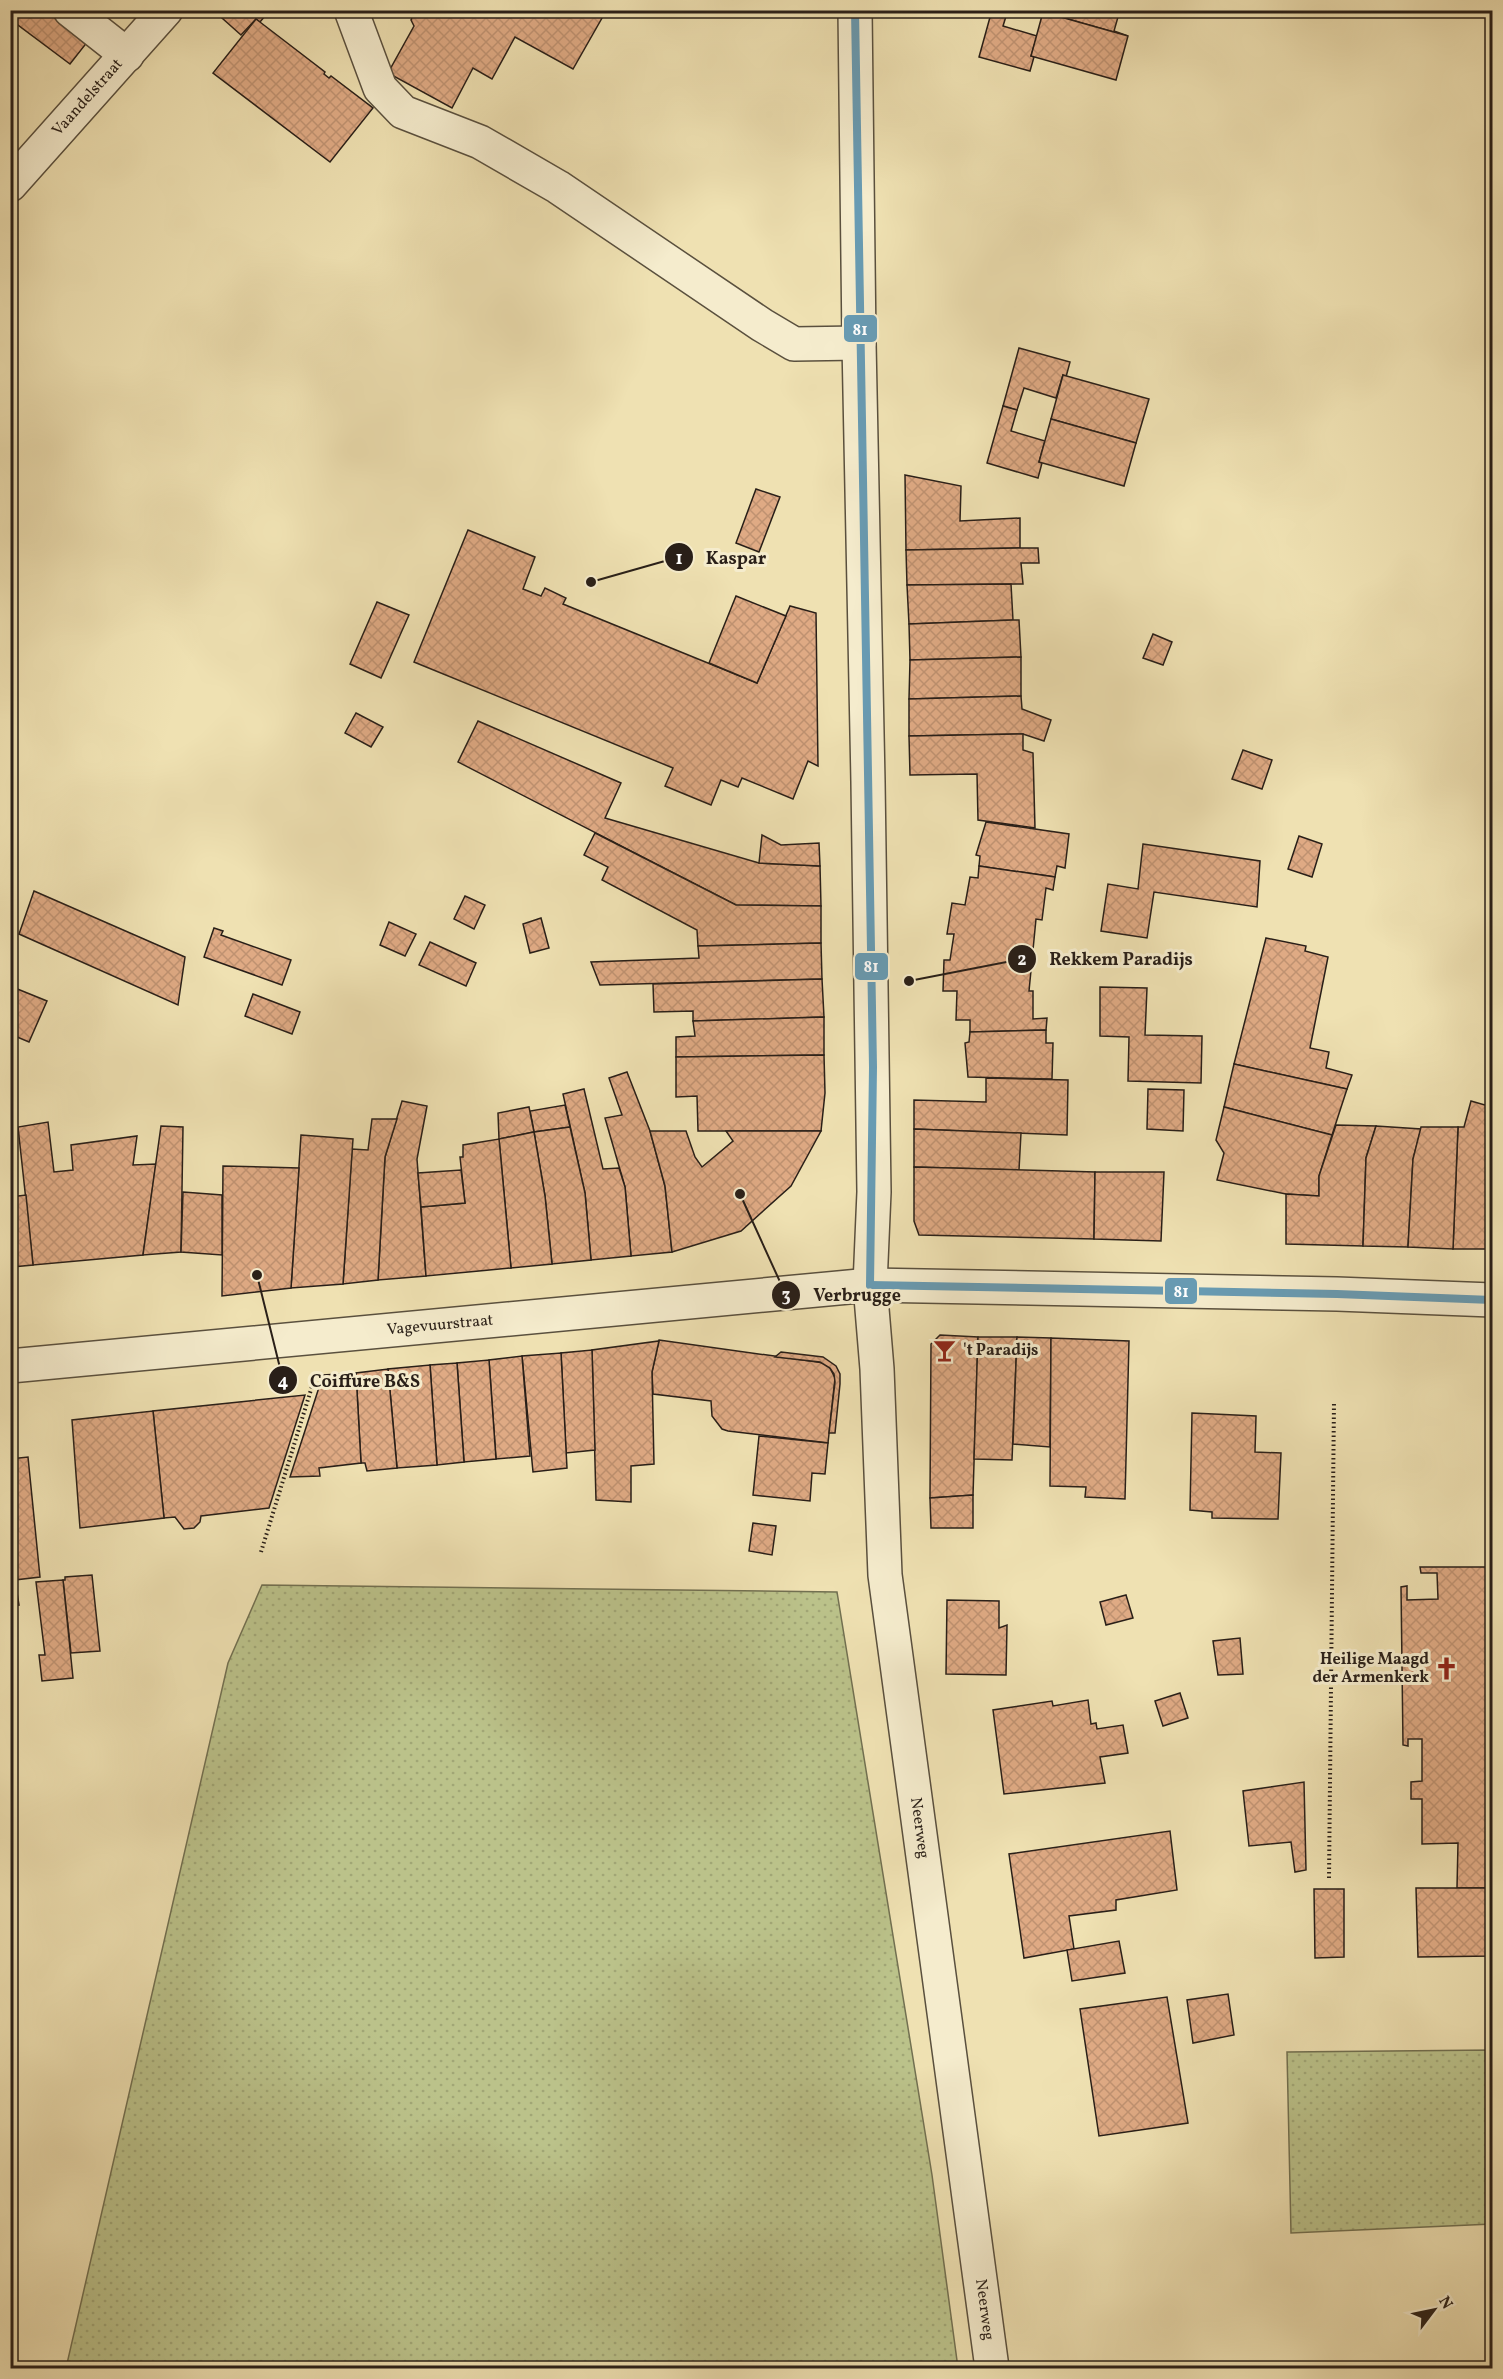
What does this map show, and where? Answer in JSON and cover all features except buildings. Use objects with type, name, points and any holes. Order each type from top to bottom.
[{"type":"street","points":[[70,10],[127,55]]},
{"type":"street","name":"Vaandelstraat","points":[[10,185],[166,10]]},
{"type":"street","points":[[351,10],[380,88],[403,112],[480,142],[558,187],[762,325],[794,344],[859,343]]},
{"type":"street","name":"Neerweg","points":[[855,10],[874,1192],[870,1285],[877,1369],[885,1575],[992,2368]]},
{"type":"street","name":"Vagevuurstraat","points":[[10,1366],[870,1285],[1337,1294],[1492,1300]]},
{"type":"path","points":[[261,1552],[315,1375],[313,1337]]},
{"type":"path","points":[[1329,1878],[1334,1401]]},
{"type":"green space","points":[[262,1585],[837,1592],[932,2175],[958,2368],[66,2368],[228,1663]]},
{"type":"green space","points":[[1492,2050],[1492,2224],[1291,2233],[1287,2052]]},
{"type":"transit line","name":"81","points":[[855,10],[873,1067],[870,1285]]},
{"type":"transit line","name":"81","points":[[870,1285],[1337,1294],[1492,1300]]},
{"type":"place","name":"Kaspar","points":[[591,582]]},
{"type":"place","name":"Rekkem Paradijs","points":[[909,981]]},
{"type":"place","name":"Verbrugge","points":[[740,1194]]},
{"type":"place","name":"Coiffure B&S","points":[[257,1275]]},
{"type":"place","name":"'t Paradijs","points":[[945,1351]]},
{"type":"place","name":"Heilige Maagd der Armenkerk","points":[[1447,1669]]}]
